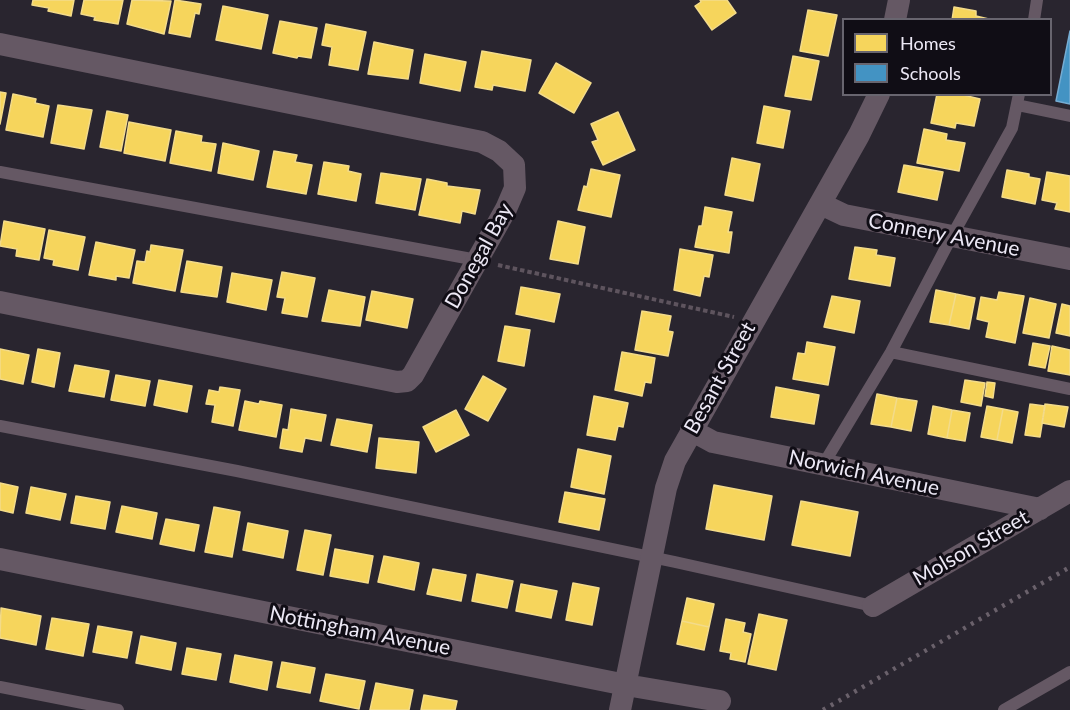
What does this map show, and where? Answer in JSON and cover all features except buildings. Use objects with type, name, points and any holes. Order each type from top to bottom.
[{"type":"street","points":[[895,18],[899,0]]},
{"type":"street","name":"Donegal Bay","points":[[0,44],[482,142],[499,151],[514,165],[515,188],[506,209],[413,375],[406,381],[397,382],[0,302]]},
{"type":"street","name":"Besant Street","points":[[626,685],[669,474],[679,450],[860,135],[878,96]]},
{"type":"street","name":"Connery Avenue","points":[[821,204],[844,215],[1070,259]]},
{"type":"street","name":"Norwich Avenue","points":[[691,430],[713,442],[1040,508]]},
{"type":"street","name":"Molson Street","points":[[873,606],[1070,491]]},
{"type":"street","name":"Nottingham Avenue","points":[[0,559],[626,685],[720,701]]},
{"type":"street","points":[[620,710],[626,685]]},
{"type":"lane","points":[[1034,18],[1037,0]]},
{"type":"lane","points":[[823,465],[891,352],[1012,128],[1018,100],[1070,116]]},
{"type":"lane","points":[[0,172],[477,260]]},
{"type":"lane","points":[[891,352],[1070,389]]},
{"type":"lane","points":[[0,426],[237,471],[873,606]]},
{"type":"lane","points":[[1004,710],[1070,672]]},
{"type":"lane","points":[[0,687],[118,710]]},
{"type":"path","points":[[477,260],[752,321]]},
{"type":"railway","points":[[823,710],[1070,567]]}]
